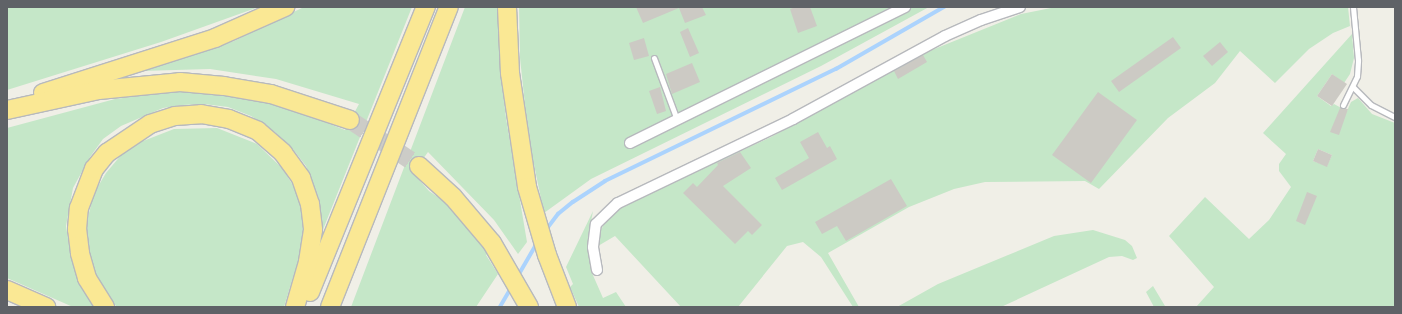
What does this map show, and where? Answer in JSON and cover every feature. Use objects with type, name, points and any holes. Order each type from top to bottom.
[{"type":"highway","points":[[7,109],[67,84],[215,38],[285,7]]},
{"type":"highway","points":[[304,307],[426,7]]},
{"type":"highway","points":[[330,307],[449,7]]},
{"type":"highway","points":[[507,7],[510,73],[528,188],[547,255],[565,302]]},
{"type":"highway","points":[[7,109],[99,90],[180,82],[224,86],[272,94],[350,120]]},
{"type":"highway","points":[[105,307],[87,278],[80,253],[77,229],[79,208],[94,169],[107,153],[150,124],[175,116],[201,114],[229,119],[258,131],[283,153],[301,178],[310,204],[314,230],[308,262],[295,307]]},
{"type":"highway","points":[[418,166],[452,197],[492,243],[530,307]]},
{"type":"highway","points":[[7,290],[46,307]]},
{"type":"street","points":[[630,143],[678,121],[905,7]]},
{"type":"street","points":[[597,270],[593,247],[596,224],[618,203],[793,119],[945,36],[981,20],[1020,7]]},
{"type":"lane","points":[[1343,105],[1353,87],[1358,60],[1353,7]]},
{"type":"lane","points":[[654,58],[678,121]]},
{"type":"lane","points":[[1353,87],[1371,105],[1395,117]]},
{"type":"green space","points":[[7,7],[259,7],[161,42],[7,90]]},
{"type":"green space","points":[[304,7],[412,7],[322,232],[319,199],[306,166],[292,148],[275,132],[251,116],[228,107],[204,104],[182,105],[163,108],[121,126],[103,139],[90,157],[73,188],[66,226],[71,257],[82,289],[97,307],[73,307],[7,278],[7,128],[115,99],[170,92],[209,92],[282,105],[345,130],[359,104],[276,79],[210,69],[141,71],[234,41]]},
{"type":"green space","points":[[465,7],[498,7],[500,64],[506,118],[527,242],[518,254],[494,220],[428,152],[413,173],[429,191],[442,200],[469,228],[489,253],[486,255],[498,274],[476,307],[351,307]]},
{"type":"green space","points":[[519,7],[929,7],[821,66],[591,179],[544,213],[533,160],[525,105],[520,58]]},
{"type":"green space","points":[[1056,7],[1348,7],[1350,26],[1333,33],[1309,49],[1275,83],[1240,51],[1215,83],[1168,118],[1099,189],[1085,181],[985,182],[954,189],[909,207],[828,253],[859,307],[853,307],[821,257],[803,242],[787,246],[738,307],[681,307],[615,236],[598,246],[599,234],[604,224],[623,205],[771,137],[927,52],[1021,14]]},
{"type":"green space","points":[[1352,34],[1354,58],[1350,74],[1344,83],[1332,74],[1317,96],[1331,106],[1334,104],[1347,111],[1351,102],[1358,98],[1372,114],[1395,123],[1395,307],[1196,307],[1214,287],[1169,236],[1205,197],[1249,239],[1269,220],[1291,187],[1279,171],[1279,164],[1286,154],[1263,133]],"holes":[[[1318,149],[1332,155],[1327,166],[1313,161]]]},
{"type":"green space","points":[[217,128],[257,144],[282,168],[298,193],[303,219],[303,245],[284,307],[117,307],[104,293],[92,270],[85,229],[94,193],[106,173],[122,154],[138,143],[174,129]]},
{"type":"green space","points":[[593,211],[588,238],[592,273],[603,298],[616,292],[626,307],[579,307],[570,287],[573,284],[566,267]]},
{"type":"green space","points":[[1093,230],[1125,240],[1132,246],[1137,258],[1133,260],[1122,256],[1109,257],[1001,307],[897,307],[938,284],[1054,236]]},
{"type":"green space","points":[[1153,286],[1166,307],[1154,307],[1146,292]]},
{"type":"building","points":[[636,7],[702,7],[706,15],[685,23],[679,8],[643,23]]},
{"type":"building","points":[[796,7],[810,7],[817,26],[798,33],[790,9]]},
{"type":"building","points":[[688,28],[699,53],[690,57],[680,32]]},
{"type":"building","points":[[1173,37],[1181,48],[1119,92],[1111,81]]},
{"type":"building","points":[[644,38],[649,56],[634,60],[629,43]]},
{"type":"building","points":[[1220,42],[1228,52],[1212,66],[1203,56]]},
{"type":"building","points":[[923,55],[927,62],[898,79],[894,71]]},
{"type":"building","points":[[692,63],[700,82],[672,94],[666,74]]},
{"type":"building","points":[[1332,74],[1347,84],[1332,106],[1317,96]]},
{"type":"building","points":[[660,87],[666,111],[657,114],[649,91]]},
{"type":"building","points":[[1098,92],[1137,120],[1091,183],[1052,155]]},
{"type":"building","points":[[1340,108],[1348,109],[1339,135],[1330,132]]},
{"type":"building","points":[[818,132],[827,148],[830,146],[837,159],[782,190],[775,178],[809,158],[800,142]]},
{"type":"building","points":[[1318,149],[1332,155],[1327,167],[1313,161]]},
{"type":"building","points":[[740,152],[751,168],[723,186],[762,225],[752,235],[748,231],[735,244],[683,193],[693,183],[697,187],[718,165],[717,163]]},
{"type":"building","points":[[891,179],[907,206],[846,241],[837,226],[822,234],[815,222]]},
{"type":"building","points":[[1307,192],[1317,196],[1305,225],[1296,221]]},
{"type":"waterway","points":[[546,230],[558,214],[573,202],[605,181],[836,69],[944,7]]},
{"type":"waterway","points":[[518,276],[537,243]]},
{"type":"waterway","points":[[500,307],[511,288]]},
{"type":"tunnel","points":[[350,120],[419,166]]}]
